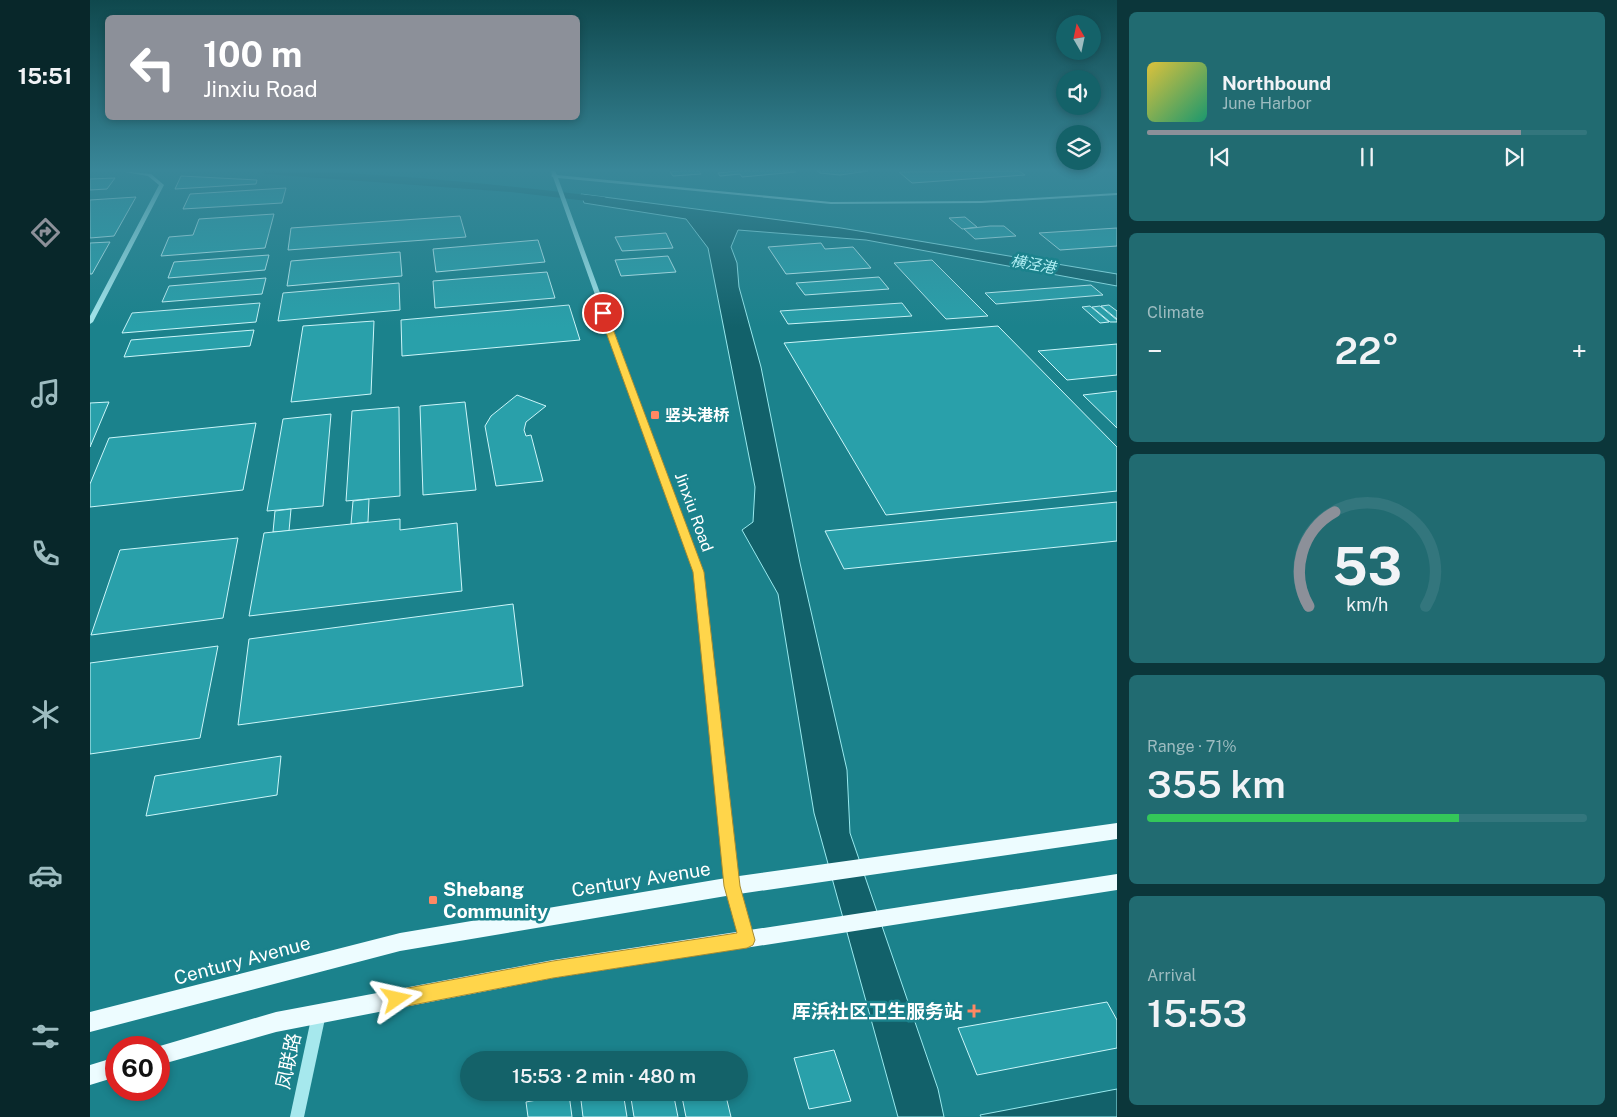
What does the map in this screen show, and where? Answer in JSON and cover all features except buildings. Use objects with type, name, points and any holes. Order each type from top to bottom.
[{"type":"main road","name":"Century Avenue","points":[[90,1022],[400,942],[732,886],[1117,831]]},
{"type":"main road","points":[[170,1052],[276,1022],[553,969],[1117,882]]},
{"type":"main road","points":[[90,1074],[105,1070]]},
{"type":"street","points":[[90,322],[142,223]]},
{"type":"street","name":"Jinxiu Road","points":[[570,223],[698,572],[732,886],[747,940]]},
{"type":"street","name":"凤联路","points":[[297,1117],[319,1014]]},
{"type":"water","name":"横泾港","points":[[689,223],[804,223],[1117,274],[1117,286],[866,240],[738,230],[731,247],[737,263],[739,287],[761,367],[800,563],[847,770],[850,833],[938,1089],[944,1117],[898,1117],[814,813],[778,594],[742,530],[753,522],[755,487],[708,248]]},
{"type":"water","points":[[1117,1089],[1117,1117],[981,1117],[980,1115]]},
{"type":"place","name":"竖头港桥","points":[[655,415]]},
{"type":"place","name":"Shebang Community","points":[[433,900]]},
{"type":"place","name":"厍浜社区卫生服务站","points":[[974,1011]]},
{"type":"route","points":[[397,999],[553,969],[747,940],[732,886],[698,572],[603,313]]}]
